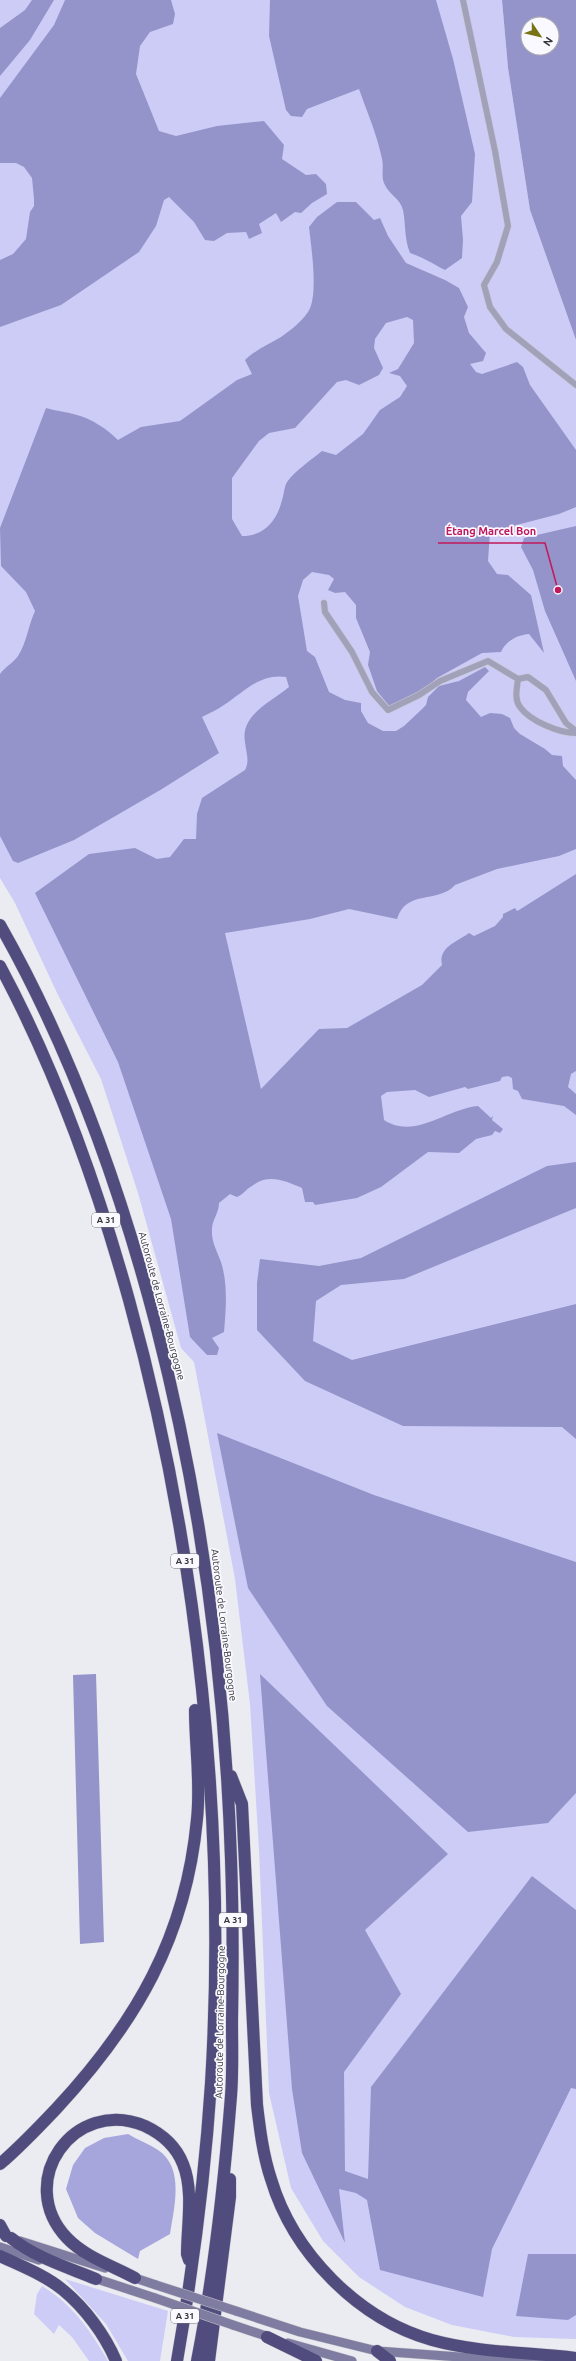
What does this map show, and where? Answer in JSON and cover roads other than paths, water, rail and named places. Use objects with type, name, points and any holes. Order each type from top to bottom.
[{"type":"highway","name":"Autoroute de Lorraine-Bourgogne","points":[[0,926],[38,999],[72,1070],[110,1172],[138,1259],[164,1358],[190,1479],[214,1631],[228,1766],[234,1939],[231,2094],[219,2222],[197,2361]]},
{"type":"highway","name":"Autoroute de Lorraine-Bourgogne","points":[[0,966],[32,1031],[77,1138],[102,1208],[122,1275],[158,1415],[179,1525],[195,1637],[209,1776],[214,1942],[211,2083],[192,2271],[177,2361]]},
{"type":"highway","points":[[0,2164],[65,2099],[115,2039],[144,1992],[164,1952],[182,1904],[197,1818],[195,1637]]},
{"type":"highway","points":[[228,1766],[242,1804],[256,2105],[262,2148],[271,2180],[281,2206],[296,2234],[309,2253],[345,2291],[374,2312],[405,2330],[432,2340],[472,2349],[576,2359]]},
{"type":"highway","points":[[209,2361],[230,2197],[231,2094]]},
{"type":"highway","points":[[135,2278],[81,2250],[67,2238],[57,2224],[50,2207],[46,2189],[51,2164],[67,2140],[90,2124],[105,2120],[120,2119],[155,2130],[167,2139],[176,2151],[187,2177],[187,2254],[192,2271]]},
{"type":"highway","points":[[0,2225],[6,2236],[24,2248],[39,2256],[96,2279]]},
{"type":"highway","points":[[0,2256],[62,2289],[90,2318],[111,2349],[116,2361]]},
{"type":"highway","points":[[267,2337],[316,2361]]},
{"type":"highway","points":[[377,2351],[390,2361]]},
{"type":"main road","points":[[6,2236],[300,2332],[377,2351],[501,2360],[576,2359]]},
{"type":"main road","points":[[0,2247],[267,2337],[352,2361]]},
{"type":"street","points":[[463,0],[504,197],[508,226],[496,262],[484,285],[490,307],[506,329],[576,384]]},
{"type":"street","points":[[324,603],[326,612],[352,652],[372,692],[388,710],[419,695],[440,681],[488,661],[518,679],[528,677],[546,690],[566,723],[576,732]]},
{"type":"street","points":[[518,679],[516,696],[520,707],[550,727],[566,733],[576,732]]},
{"type":"place","name":"Étang Marcel Bon","points":[[558,590]]}]
